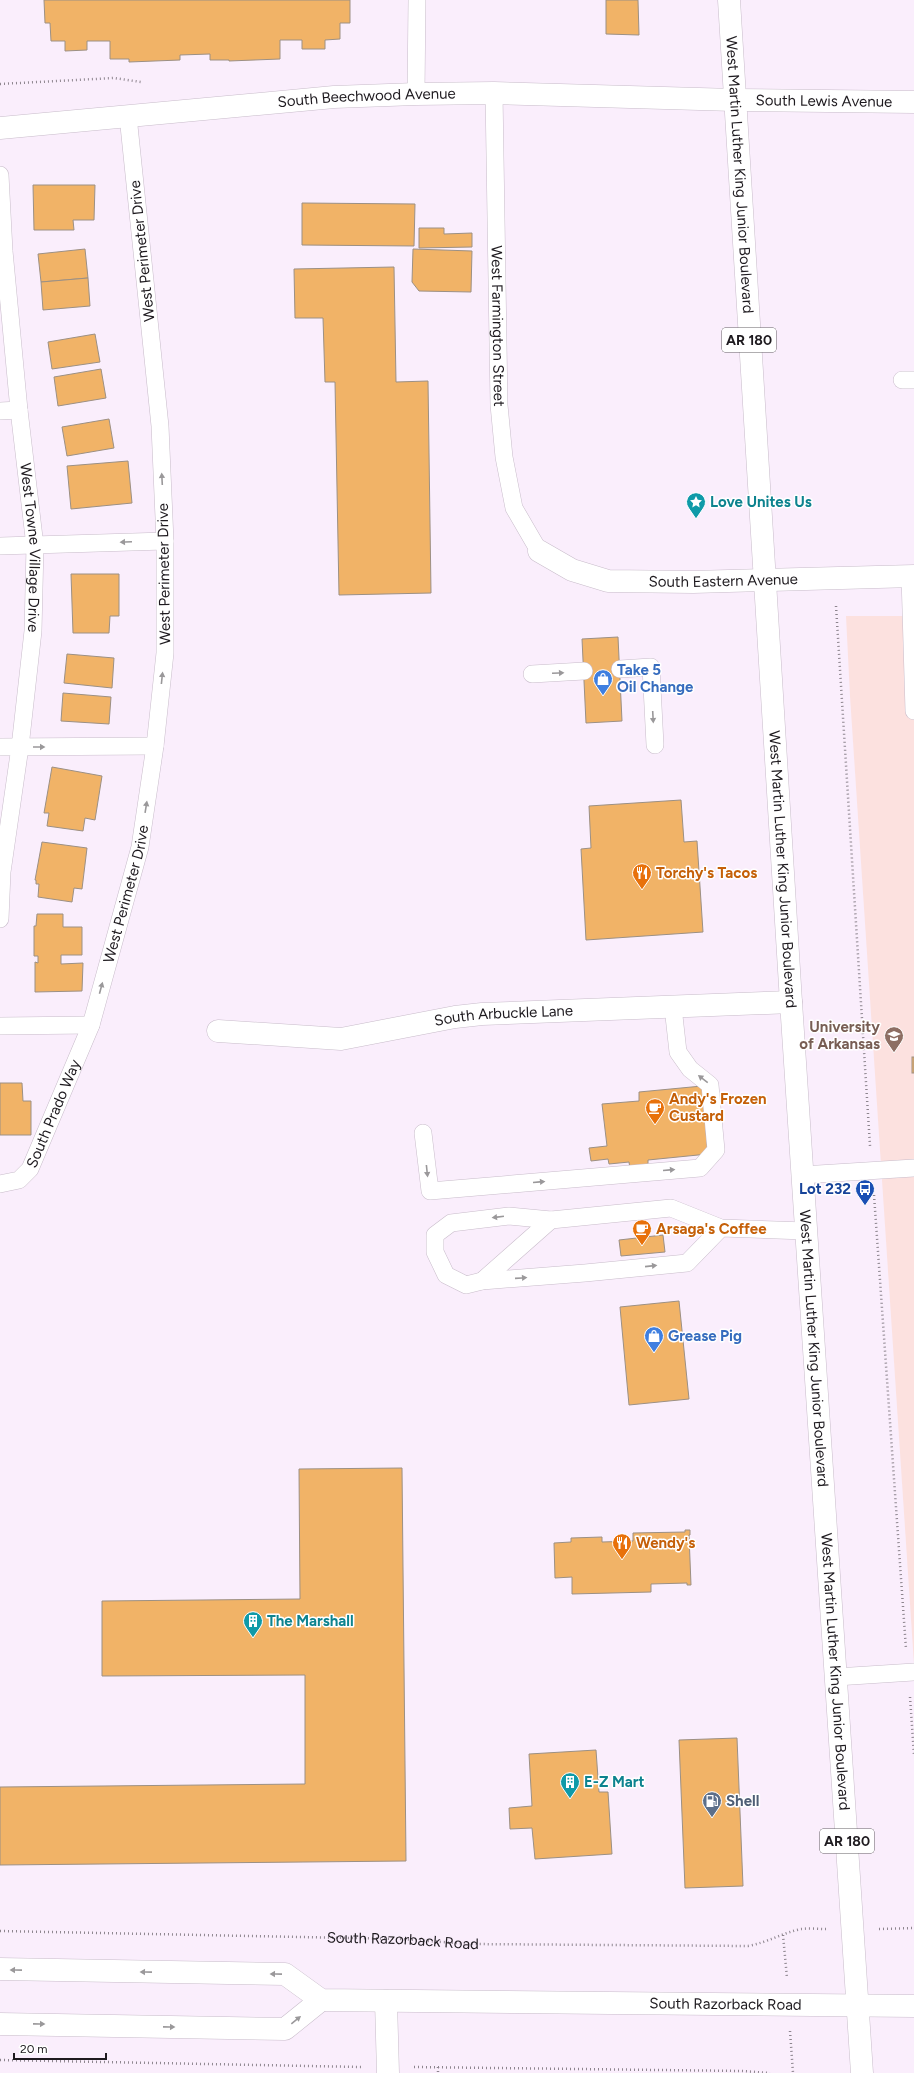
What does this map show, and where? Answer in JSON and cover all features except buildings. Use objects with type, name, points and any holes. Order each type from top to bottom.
[{"type":"main road","name":"West Martin Luther King Junior Boulevard","points":[[729,0],[790,1002],[862,2073]]},
{"type":"main road","name":"South Beechwood Avenue","points":[[0,128],[334,98],[416,94],[494,93],[734,100]]},
{"type":"main road","name":"South Lewis Avenue","points":[[734,100],[914,102]]},
{"type":"main road","name":"South Eastern Avenue","points":[[540,551],[572,570],[608,581],[764,580],[912,576]]},
{"type":"main road","name":"South Arbuckle Lane","points":[[218,1031],[341,1039],[462,1016],[790,1002]]},
{"type":"main road","points":[[0,1969],[285,1974],[321,2000],[285,2029],[0,2024]]},
{"type":"main road","name":"South Razorback Road","points":[[321,2000],[914,2006]]},
{"type":"main road","points":[[386,2001],[388,2073]]},
{"type":"lane","points":[[416,94],[418,0]]},
{"type":"lane","name":"West Farmington Street","points":[[494,93],[499,405],[503,450],[514,508],[540,551]]},
{"type":"lane","name":"West Perimeter Drive","points":[[91,1025],[140,847],[156,746],[165,653],[165,541],[160,426],[128,116]]},
{"type":"lane","name":"West Towne Village Drive","points":[[0,175],[4,251],[19,410],[35,546],[33,631],[20,747],[2,872],[0,919]]},
{"type":"lane","points":[[0,411],[19,410]]},
{"type":"lane","points":[[0,546],[165,541]]},
{"type":"lane","points":[[912,576],[914,711]]},
{"type":"lane","points":[[620,669],[651,667],[655,745]]},
{"type":"lane","points":[[532,674],[584,671]]},
{"type":"lane","points":[[0,747],[156,746]]},
{"type":"lane","points":[[423,1132],[430,1191],[700,1168],[716,1150],[710,1085],[690,1069],[678,1052],[673,1006]]},
{"type":"lane","points":[[0,1026],[91,1025]]},
{"type":"lane","name":"South Prado Way","points":[[0,1184],[19,1180],[30,1169],[91,1025]]},
{"type":"lane","points":[[802,1175],[914,1168]]},
{"type":"lane","points":[[721,1228],[687,1262],[482,1281],[466,1285],[446,1275],[435,1252],[435,1235],[451,1223],[502,1217],[551,1220],[671,1208],[721,1228],[806,1231]]},
{"type":"lane","points":[[482,1281],[551,1220]]},
{"type":"lane","points":[[836,1677],[914,1672]]},
{"type":"path","points":[[0,84],[114,78],[141,82]]},
{"type":"path","points":[[896,1929],[914,1928]]},
{"type":"path","name":"South Razorback Road","points":[[0,1932],[400,1939],[470,1944],[748,1946],[773,1940],[783,1934],[803,1929]]},
{"type":"path","points":[[783,1934],[784,1952]]},
{"type":"path","points":[[793,2060],[794,2073]]},
{"type":"path","points":[[438,2067],[438,2073]]},
{"type":"shaded area","name":"University of Arkansas","points":[[846,616],[914,616],[914,1664],[850,696]]},
{"type":"place","name":"Love Unites Us","points":[[696,519]]},
{"type":"place","name":"Take 5 Oil Change","points":[[603,696]]},
{"type":"place","name":"Torchy's Tacos","points":[[642,890]]},
{"type":"place","name":"University of Arkansas","points":[[894,1053]]},
{"type":"place","name":"Andy's Frozen Custard","points":[[655,1125]]},
{"type":"place","name":"Lot 232","points":[[865,1206]]},
{"type":"place","name":"Arsaga's Coffee","points":[[642,1246]]},
{"type":"place","name":"Grease Pig","points":[[654,1353]]},
{"type":"place","name":"Wendy's","points":[[622,1560]]},
{"type":"place","name":"The Marshall","points":[[253,1638]]},
{"type":"place","name":"E-Z Mart","points":[[570,1799]]},
{"type":"place","name":"Shell","points":[[712,1818]]}]
